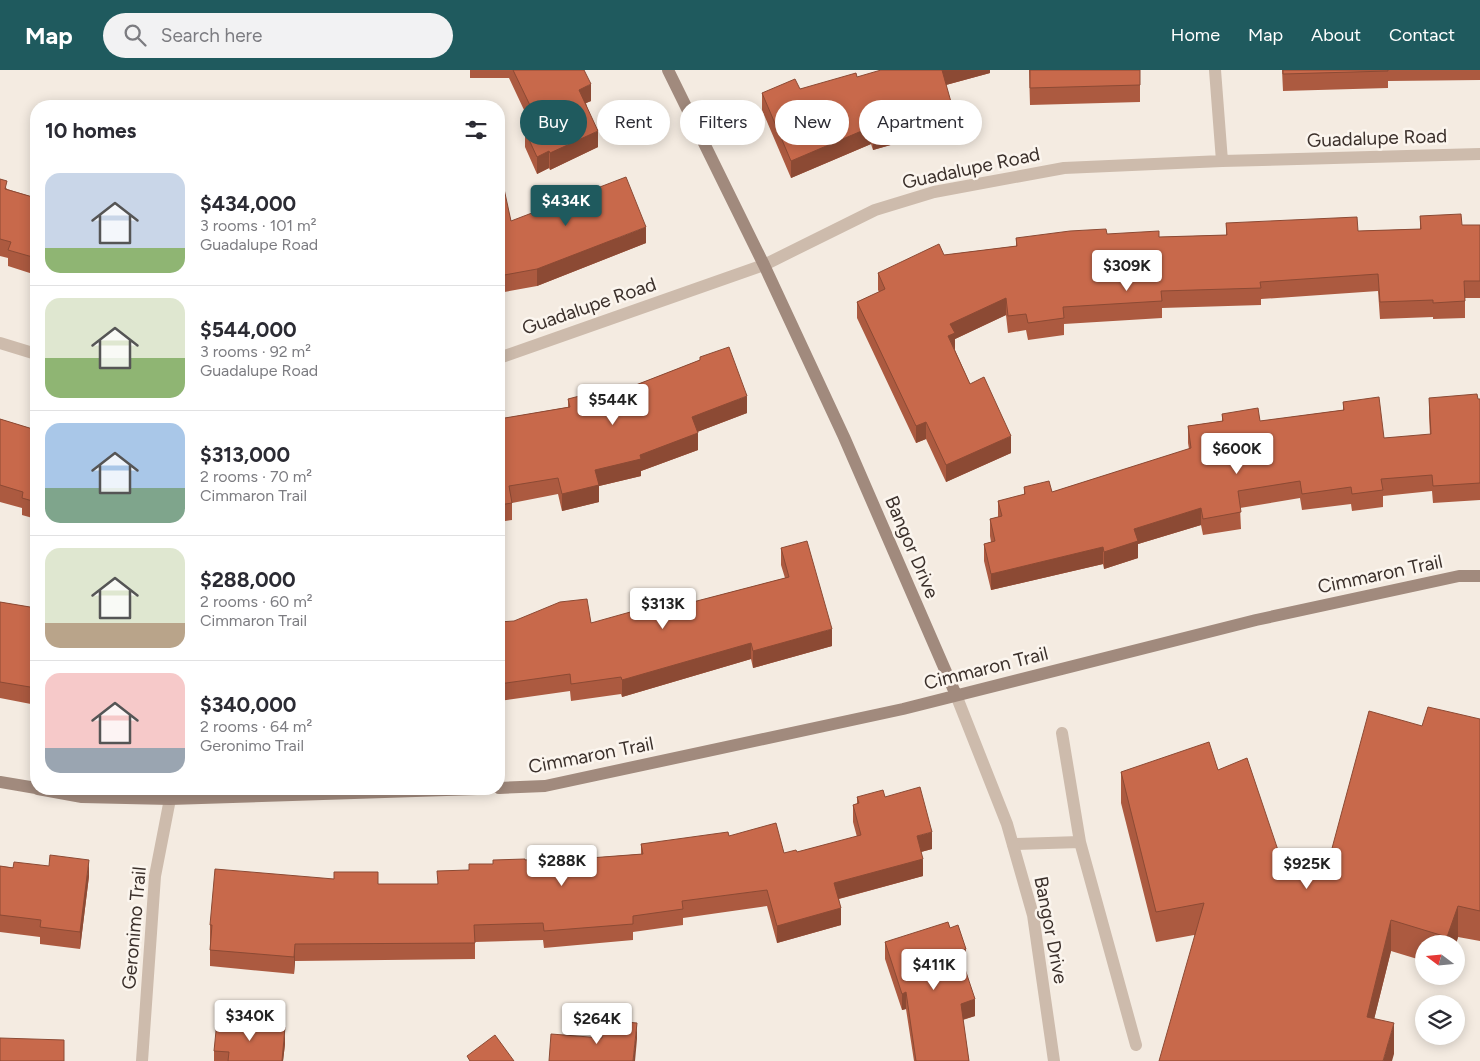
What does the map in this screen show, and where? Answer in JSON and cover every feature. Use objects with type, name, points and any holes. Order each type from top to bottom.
[{"type":"street","name":"Bangor Drive","points":[[668,70],[764,265],[844,437],[956,695],[1007,824],[1033,915],[1054,1061]]},
{"type":"street","points":[[1215,70],[1222,161]]},
{"type":"street","name":"Guadalupe Road","points":[[505,356],[764,265],[875,210],[934,192],[1064,168],[1222,161],[1480,154]]},
{"type":"street","points":[[0,343],[30,352]]},
{"type":"street","name":"Cimmaron Trail","points":[[505,788],[545,786],[903,709],[1256,620],[1459,576],[1480,576]]},
{"type":"street","points":[[1062,733],[1080,842],[1136,1045]]},
{"type":"street","points":[[0,782],[30,788]]},
{"type":"street","points":[[71,795],[82,797],[170,799],[293,795]]},
{"type":"street","name":"Geronimo Trail","points":[[142,1061],[155,876],[170,799]]},
{"type":"street","points":[[1013,844],[1080,842]]},
{"type":"building","points":[[513,70],[584,70],[591,84],[579,90],[584,100],[527,100]]},
{"type":"building","points":[[881,70],[942,70],[950,100],[859,100],[859,132],[849,136],[849,100],[775,100],[775,123],[762,93],[795,79],[800,89],[856,73],[857,77]]},
{"type":"building","points":[[1030,70],[1140,70],[1140,85],[1030,88]]},
{"type":"building","points":[[1283,70],[1388,70],[1388,71],[1283,74]]},
{"type":"building","points":[[587,107],[597,129],[597,131],[587,136]]},
{"type":"building","points":[[531,145],[567,145],[550,153],[549,151],[537,157]]},
{"type":"building","points":[[784,145],[829,145],[791,161]]},
{"type":"building","points":[[626,177],[646,227],[537,269],[505,275],[505,193],[511,221]]},
{"type":"building","points":[[0,179],[7,181],[5,189],[30,196],[30,256],[8,250],[11,242],[0,239]]},
{"type":"building","points":[[1461,214],[1462,225],[1480,225],[1480,281],[1464,281],[1465,301],[1433,303],[1433,300],[1380,302],[1378,274],[1260,282],[1261,288],[1161,291],[1162,301],[1063,307],[1064,318],[1028,323],[1026,314],[1008,316],[1006,298],[950,324],[955,333],[948,336],[970,384],[984,377],[1011,436],[946,465],[926,422],[916,426],[857,302],[885,289],[878,273],[939,244],[944,255],[1017,246],[1016,238],[1070,231],[1106,229],[1107,234],[1159,231],[1159,237],[1227,235],[1226,223],[1357,217],[1358,231],[1421,229],[1420,216]]},
{"type":"building","points":[[729,347],[747,396],[692,417],[698,433],[640,455],[641,459],[595,470],[599,485],[562,494],[558,478],[509,486],[512,503],[505,504],[505,418],[570,407],[568,399],[622,385],[623,390],[700,360],[700,357]]},
{"type":"building","points":[[1477,394],[1478,399],[1480,399],[1480,483],[1433,486],[1432,475],[1381,479],[1383,490],[1352,494],[1351,487],[1302,494],[1300,481],[1238,491],[1241,512],[1203,519],[1201,508],[1134,529],[1138,541],[1104,552],[1103,547],[991,574],[984,544],[995,541],[990,519],[1002,516],[998,501],[1025,494],[1024,487],[1049,481],[1052,492],[1191,448],[1188,426],[1223,421],[1222,414],[1258,408],[1260,421],[1344,410],[1343,402],[1379,397],[1384,438],[1431,434],[1429,398]]},
{"type":"building","points":[[0,419],[30,428],[30,500],[22,498],[23,492],[0,485]]},
{"type":"building","points":[[807,541],[832,629],[753,651],[751,643],[622,680],[621,677],[571,684],[570,674],[505,683],[505,622],[514,621],[560,602],[587,599],[591,623],[691,595],[693,602],[789,577],[781,548]]},
{"type":"building","points":[[0,602],[30,607],[30,687],[0,682]]},
{"type":"building","points":[[1428,707],[1480,719],[1480,911],[1458,906],[1448,935],[1440,935],[1391,920],[1367,1017],[1394,1023],[1383,1061],[1159,1061],[1204,903],[1156,912],[1121,772],[1209,742],[1218,770],[1247,758],[1285,871],[1324,878],[1369,711],[1422,726]]},
{"type":"building","points":[[920,787],[932,832],[917,836],[923,859],[834,883],[841,908],[777,926],[767,890],[682,901],[683,909],[633,916],[633,924],[544,931],[543,923],[474,925],[475,943],[295,944],[294,957],[210,950],[212,925],[210,925],[215,869],[334,879],[334,872],[378,872],[378,884],[438,884],[437,871],[469,870],[469,864],[493,864],[493,860],[525,860],[576,856],[576,859],[643,854],[641,844],[728,832],[729,836],[776,823],[784,853],[796,850],[797,852],[861,835],[853,805],[859,803],[857,797],[883,790],[885,797]]},
{"type":"building","points":[[50,855],[89,860],[80,932],[40,927],[41,920],[0,915],[0,866],[13,868],[14,862],[49,866]]},
{"type":"building","points":[[948,922],[950,928],[958,925],[966,949],[959,951],[975,999],[961,1004],[969,1061],[916,1061],[906,992],[902,994],[885,942]]},
{"type":"building","points":[[604,1020],[637,1023],[633,1061],[549,1061],[551,1034],[602,1038]]},
{"type":"building","points":[[217,1021],[285,1027],[282,1061],[228,1061],[229,1052],[214,1051]]},
{"type":"building","points":[[495,1035],[514,1061],[470,1061],[467,1056]]},
{"type":"building","points":[[0,1038],[64,1040],[64,1061],[0,1061]]}]
